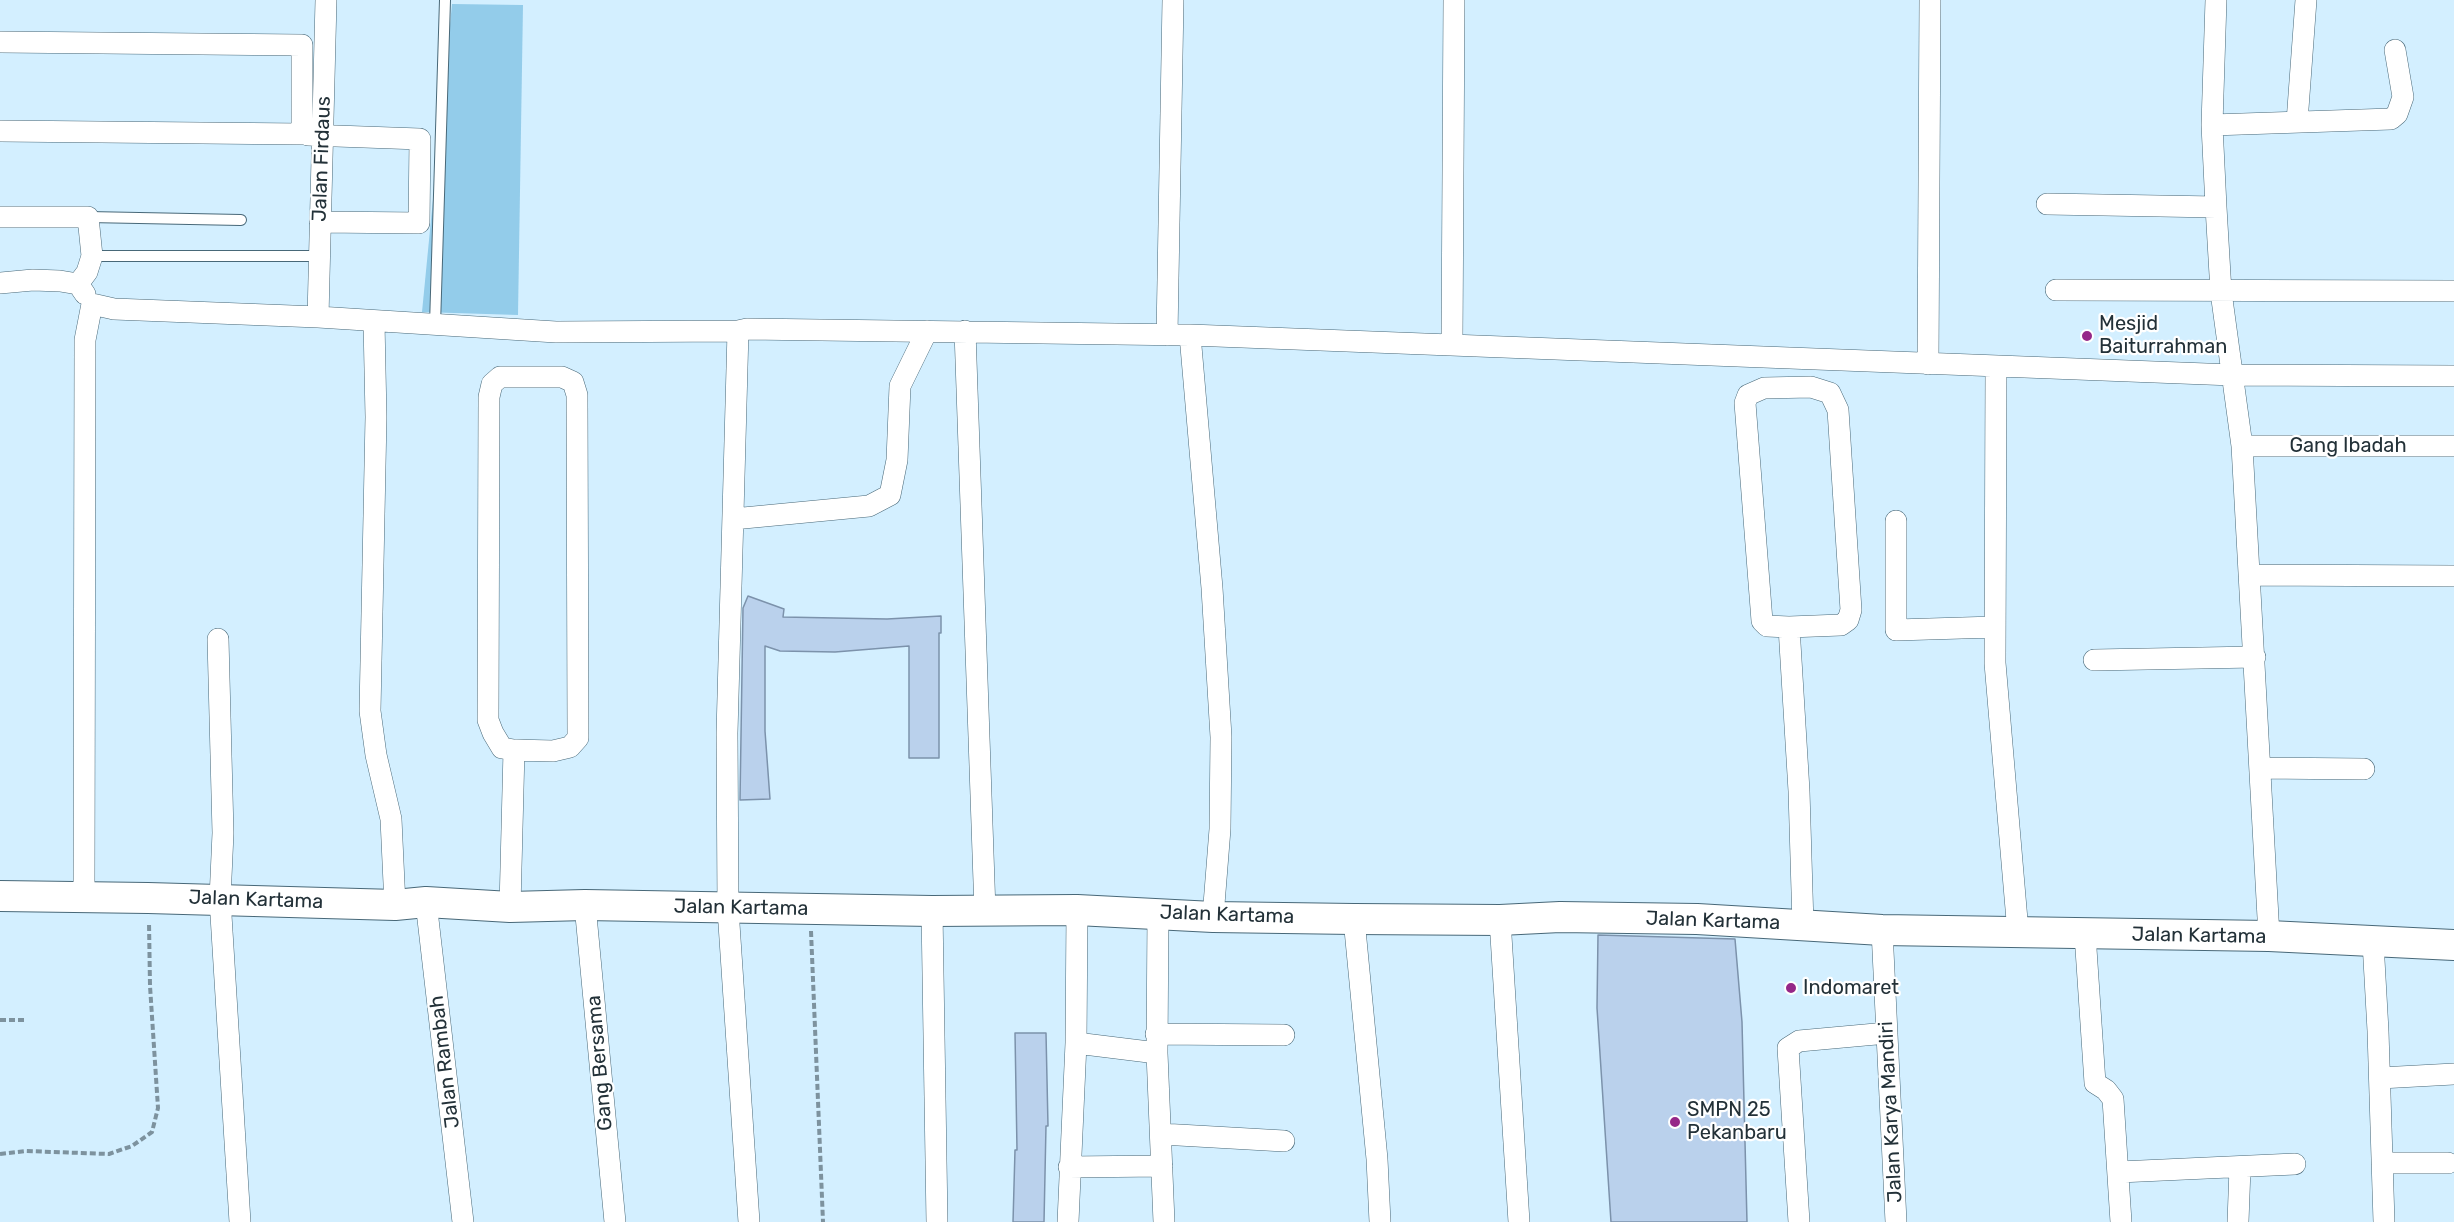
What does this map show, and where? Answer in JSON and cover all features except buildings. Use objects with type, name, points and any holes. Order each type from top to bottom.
[{"type":"main road","name":"Jalan Kartama","points":[[0,896],[395,904],[426,902],[510,907],[585,905],[728,909],[1077,910],[1214,917],[1500,920],[1571,917],[1882,930],[2269,936],[2454,945]]},
{"type":"street","name":"Jalan Firdaus","points":[[318,317],[326,0]]},
{"type":"street","points":[[1167,335],[1173,0]]},
{"type":"street","points":[[1452,344],[1454,0]]},
{"type":"street","points":[[1928,364],[1930,0]]},
{"type":"street","points":[[2216,0],[2212,125],[2216,207],[2221,292],[2242,446],[2269,936]]},
{"type":"street","points":[[2297,122],[2306,0]]},
{"type":"street","points":[[0,42],[302,45],[302,134]]},
{"type":"street","points":[[2212,125],[2391,118],[2397,114],[2403,97],[2395,50]]},
{"type":"street","points":[[0,131],[302,134],[420,139],[419,223],[320,222]]},
{"type":"street","points":[[2047,204],[2216,207]]},
{"type":"street","points":[[0,217],[88,217],[92,255],[87,272],[78,284]]},
{"type":"street","points":[[0,283],[33,280],[78,284],[92,304],[114,309],[318,317],[556,332],[738,332],[747,329],[1190,335],[1764,355],[1996,367],[2233,375],[2454,376]]},
{"type":"street","points":[[2056,290],[2454,291]]},
{"type":"street","points":[[84,896],[85,340],[92,304]]},
{"type":"street","points":[[374,322],[376,417],[370,711],[376,754],[391,819],[395,904]]},
{"type":"street","points":[[734,519],[869,506],[890,495],[897,460],[900,386],[927,331]]},
{"type":"street","points":[[738,332],[727,733],[728,909],[749,1222]]},
{"type":"street","points":[[965,332],[985,910]]},
{"type":"street","points":[[1190,335],[1212,588],[1221,737],[1220,829],[1214,917]]},
{"type":"street","points":[[1996,367],[1995,663],[2018,932]]},
{"type":"street","points":[[500,377],[562,377],[573,382],[577,395],[578,738],[570,747],[553,751],[514,750],[502,748],[488,720],[489,397],[492,384],[500,377]]},
{"type":"street","points":[[1811,387],[1830,393],[1838,410],[1851,610],[1848,620],[1841,624],[1789,627],[1767,626],[1762,621],[1744,403],[1748,395],[1764,388],[1811,387]]},
{"type":"street","name":"Gang Ibadah","points":[[2242,446],[2454,446]]},
{"type":"street","points":[[1896,521],[1896,630],[1995,627]]},
{"type":"street","points":[[2248,575],[2454,576]]},
{"type":"street","points":[[1789,627],[1799,791],[1803,925]]},
{"type":"street","points":[[218,639],[224,833],[220,899],[240,1222]]},
{"type":"street","points":[[2094,660],[2255,657]]},
{"type":"street","points":[[510,907],[514,750]]},
{"type":"street","points":[[2260,768],[2364,770]]},
{"type":"street","name":"Jalan Rambah","points":[[426,902],[463,1222]]},
{"type":"street","name":"Gang Bersama","points":[[585,905],[615,1222]]},
{"type":"street","points":[[1068,1222],[1076,1043],[1077,910]]},
{"type":"street","points":[[932,911],[937,1222]]},
{"type":"street","points":[[1158,913],[1157,1043],[1164,1222]]},
{"type":"street","points":[[1354,918],[1377,1160],[1380,1222]]},
{"type":"street","points":[[1500,920],[1519,1222]]},
{"type":"street","name":"Jalan Karya Mandiri","points":[[1882,930],[1896,1222]]},
{"type":"street","points":[[2085,934],[2095,1083],[2106,1090],[2113,1099],[2121,1222]]},
{"type":"street","points":[[2373,942],[2384,1222]]},
{"type":"street","points":[[1799,1222],[1788,1048],[1799,1041],[1887,1033]]},
{"type":"street","points":[[1076,1043],[1157,1043],[1284,1035]]},
{"type":"street","points":[[2380,1078],[2454,1074]]},
{"type":"street","points":[[1161,1134],[1284,1141]]},
{"type":"street","points":[[2382,1163],[2448,1163]]},
{"type":"street","points":[[2119,1172],[2295,1164]]},
{"type":"street","points":[[1069,1167],[1162,1166]]},
{"type":"street","points":[[2238,1222],[2240,1168]]},
{"type":"lane","points":[[435,325],[445,0]]},
{"type":"lane","points":[[88,217],[241,220]]},
{"type":"lane","points":[[92,255],[319,256]]},
{"type":"path","points":[[0,1154],[26,1152],[109,1154],[132,1146],[152,1132],[158,1108],[150,986],[148,898]]},
{"type":"path","points":[[810,909],[823,1222]]},
{"type":"path","points":[[0,1020],[25,1020]]},
{"type":"shaded area","points":[[452,4],[523,5],[518,315],[422,312]]},
{"type":"place","name":"Mesjid Baiturrahman","points":[[2087,336]]},
{"type":"place","name":"Indomaret","points":[[1791,988]]},
{"type":"place","name":"SMPN 25 Pekanbaru","points":[[1675,1122]]}]
